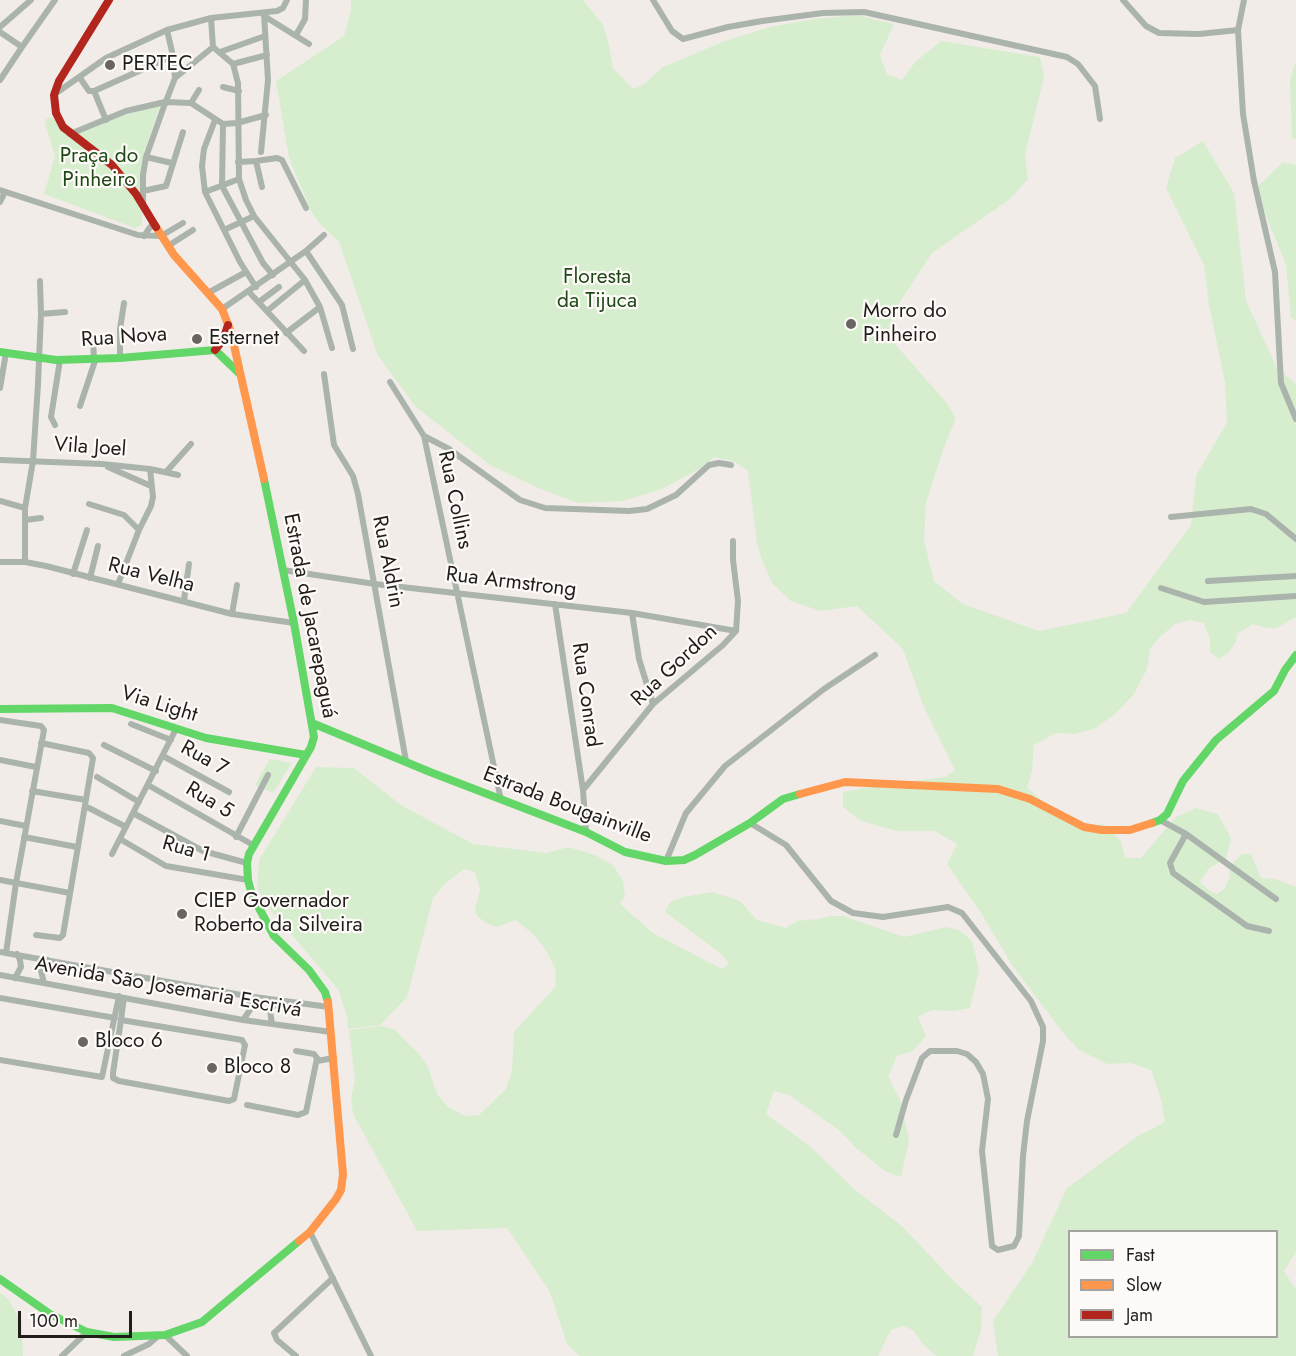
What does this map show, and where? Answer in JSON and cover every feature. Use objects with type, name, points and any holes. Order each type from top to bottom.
[{"type":"street","points":[[22,47],[0,29],[31,0]]},
{"type":"street","points":[[0,80],[55,0]]},
{"type":"street","points":[[54,94],[58,81],[109,0]]},
{"type":"street","points":[[54,94],[106,58],[167,30],[211,18],[264,15],[280,10],[287,0]]},
{"type":"street","points":[[296,35],[305,19],[306,0]]},
{"type":"street","points":[[653,0],[672,31],[683,39],[762,21],[823,13],[864,12],[1066,57],[1078,64],[1095,86],[1100,118]]},
{"type":"street","points":[[1123,0],[1146,26],[1159,33],[1199,34],[1238,30]]},
{"type":"street","points":[[1244,0],[1238,30],[1243,114],[1254,181],[1278,288],[1280,372],[1284,394],[1296,419]]},
{"type":"street","points":[[264,15],[309,44]]},
{"type":"street","points":[[261,152],[268,80],[264,15]]},
{"type":"street","points":[[211,18],[213,47]]},
{"type":"street","points":[[144,206],[146,157],[175,78],[167,30]]},
{"type":"street","points":[[220,52],[265,36]]},
{"type":"street","points":[[213,47],[233,64],[239,91],[238,179],[254,216],[306,280],[320,307],[332,348]]},
{"type":"street","points":[[175,78],[213,47]]},
{"type":"street","points":[[80,78],[89,91],[94,91],[173,56]]},
{"type":"street","points":[[233,64],[267,56]]},
{"type":"street","points":[[223,87],[239,91]]},
{"type":"street","points":[[191,103],[199,90]]},
{"type":"street","points":[[94,91],[106,120]]},
{"type":"street","name":"Estrada de Jacarepaguá","points":[[0,1279],[50,1314],[87,1332],[114,1338],[161,1336],[202,1322],[310,1232],[336,1199],[341,1190],[344,1174],[329,1007],[325,992],[319,982],[274,936],[252,895],[248,880],[247,863],[253,845],[313,742],[312,723],[294,624],[261,459],[228,324],[222,309],[161,237],[144,206],[112,165],[98,152],[70,134],[58,120],[54,94]]},
{"type":"street","points":[[70,134],[126,111],[165,102],[191,103],[223,124],[237,123],[266,115]]},
{"type":"street","points":[[215,120],[204,149],[202,166],[205,192],[256,287]]},
{"type":"street","points":[[223,124],[222,186],[263,263],[273,275]]},
{"type":"street","points":[[143,191],[165,187],[183,132]]},
{"type":"street","points":[[146,157],[172,163]]},
{"type":"street","points":[[238,162],[277,158],[282,160],[306,208]]},
{"type":"street","points":[[256,161],[262,187]]},
{"type":"street","points":[[205,192],[238,179]]},
{"type":"street","points":[[0,202],[2,191],[106,226],[144,236],[161,237],[183,223]]},
{"type":"street","points":[[224,230],[254,216]]},
{"type":"street","points":[[144,236],[153,223]]},
{"type":"street","points":[[168,246],[193,230]]},
{"type":"street","points":[[222,309],[291,263],[324,235]]},
{"type":"street","points":[[306,251],[342,305],[353,349]]},
{"type":"street","points":[[208,293],[246,272]]},
{"type":"street","points":[[267,311],[306,280]]},
{"type":"street","points":[[25,562],[25,508],[33,461],[39,358],[40,281]]},
{"type":"street","points":[[259,303],[279,286]]},
{"type":"street","points":[[249,292],[304,351]]},
{"type":"street","points":[[120,358],[120,329],[124,303]]},
{"type":"street","points":[[286,333],[320,307]]},
{"type":"street","points":[[41,314],[65,312]]},
{"type":"street","points":[[228,324],[223,340],[214,350],[228,360],[241,375]]},
{"type":"street","points":[[80,406],[95,359],[93,339]]},
{"type":"street","name":"Rua Nova","points":[[3,353],[60,360],[120,358],[214,350]]},
{"type":"street","points":[[0,388],[3,353]]},
{"type":"street","points":[[55,425],[51,417],[60,360]]},
{"type":"street","name":"Rua Aldrin","points":[[324,374],[334,445],[352,476],[375,584],[406,760]]},
{"type":"street","points":[[390,382],[424,435]]},
{"type":"street","points":[[36,412],[51,417]]},
{"type":"street","name":"Rua Collins","points":[[424,435],[449,449],[520,500],[545,508],[629,511],[647,509],[676,495],[697,475],[714,464],[731,465]]},
{"type":"street","name":"Rua Collins","points":[[424,435],[501,800]]},
{"type":"street","points":[[166,472],[191,444]]},
{"type":"street","name":"Vila Joel","points":[[0,460],[102,464],[150,469],[178,475]]},
{"type":"street","points":[[102,464],[151,486]]},
{"type":"street","points":[[118,584],[151,506],[150,469]]},
{"type":"street","points":[[0,501],[25,508]]},
{"type":"street","points":[[88,504],[124,515],[139,530]]},
{"type":"street","points":[[1171,517],[1251,509],[1266,514],[1296,539]]},
{"type":"street","points":[[25,520],[41,518]]},
{"type":"street","points":[[73,574],[87,530]]},
{"type":"street","name":"Rua Gordon","points":[[583,790],[653,704],[723,645],[736,631],[738,601],[733,541]]},
{"type":"street","points":[[90,578],[98,546]]},
{"type":"street","name":"Rua Velha","points":[[0,562],[25,562],[184,600],[232,614],[294,624]]},
{"type":"street","points":[[184,600],[189,564]]},
{"type":"street","name":"Rua Armstrong","points":[[283,570],[375,584],[632,613],[736,631]]},
{"type":"street","points":[[1208,581],[1296,576]]},
{"type":"street","points":[[232,614],[237,585]]},
{"type":"street","points":[[1161,588],[1204,602],[1296,596]]},
{"type":"street","name":"Rua Conrad","points":[[555,604],[583,790]]},
{"type":"street","points":[[632,613],[639,659],[653,704]]},
{"type":"street","points":[[666,861],[686,813],[725,766],[808,701],[874,655]]},
{"type":"street","points":[[1276,899],[1186,834],[1160,820],[1167,814],[1183,781],[1196,763],[1216,741],[1274,691],[1296,655]]},
{"type":"street","name":"Via Light","points":[[0,709],[112,708],[206,738],[306,755]]},
{"type":"street","points":[[0,720],[42,726],[44,730],[3,952]]},
{"type":"street","name":"Estrada Bougainville","points":[[312,723],[406,760],[430,772],[586,832],[625,852],[666,861],[684,860],[695,855],[750,823],[783,799],[845,782],[999,789],[1030,799],[1084,826],[1102,830],[1130,830],[1160,820]]},
{"type":"street","points":[[131,724],[171,740]]},
{"type":"street","points":[[112,854],[176,729]]},
{"type":"street","points":[[36,935],[60,938],[63,936],[93,756],[89,753],[41,743]]},
{"type":"street","points":[[104,744],[156,771]]},
{"type":"street","name":"Rua 7","points":[[164,756],[229,792]]},
{"type":"street","points":[[0,760],[36,767]]},
{"type":"street","points":[[236,837],[268,775]]},
{"type":"street","points":[[97,777],[139,802]]},
{"type":"street","name":"Rua 5","points":[[148,785],[253,845]]},
{"type":"street","points":[[583,790],[586,832]]},
{"type":"street","points":[[32,791],[86,800]]},
{"type":"street","points":[[89,808],[126,827]]},
{"type":"street","points":[[134,813],[202,851],[247,863]]},
{"type":"street","points":[[0,820],[26,826]]},
{"type":"street","points":[[750,823],[786,845],[831,902],[853,912],[883,917],[948,907],[962,913],[1031,1001],[1039,1018],[1043,1027],[1043,1041],[1027,1121],[1019,1236],[1014,1246],[998,1250],[992,1246],[982,1151],[988,1099],[983,1074],[976,1062],[967,1054],[957,1051],[930,1051],[922,1058],[896,1135]]},
{"type":"street","points":[[1186,834],[1170,863],[1173,873],[1247,926],[1269,931]]},
{"type":"street","points":[[24,837],[77,847]]},
{"type":"street","name":"Rua 1","points":[[120,839],[166,866],[248,880]]},
{"type":"street","points":[[0,880],[70,893]]},
{"type":"street","name":"Avenida São Josemaria Escrivá","points":[[3,952],[247,996],[329,1007]]},
{"type":"street","points":[[15,978],[21,967],[17,954]]},
{"type":"street","points":[[44,983],[42,971],[48,960]]},
{"type":"street","name":"Avenida São Josemaria Escrivá","points":[[0,975],[243,1020],[331,1032]]},
{"type":"street","points":[[243,1020],[250,1010],[247,996]]},
{"type":"street","points":[[0,1060],[100,1077],[104,1074],[122,997]]},
{"type":"street","points":[[0,998],[242,1040],[245,1045],[234,1099],[229,1101],[116,1080],[113,1073],[118,1019]]},
{"type":"street","points":[[272,1024],[270,1011],[278,1000]]},
{"type":"street","points":[[247,1105],[298,1115],[304,1114],[307,1110],[317,1061],[314,1054],[296,1052]]},
{"type":"street","points":[[317,1061],[334,1058]]},
{"type":"street","points":[[310,1232],[370,1356]]},
{"type":"street","points":[[296,1356],[277,1340],[274,1333],[333,1278]]},
{"type":"street","points":[[62,1356],[87,1332]]},
{"type":"street","points":[[124,1356],[161,1336],[187,1356]]},
{"type":"green space","name":"Floresta da Tijuca","points":[[351,0],[583,0],[603,25],[613,68],[633,89],[643,85],[663,67],[725,41],[770,27],[814,19],[856,15],[894,24],[880,55],[887,74],[902,80],[915,62],[941,41],[1040,57],[1044,77],[1025,155],[1028,179],[1010,199],[932,253],[894,311],[887,335],[946,402],[956,418],[926,503],[924,540],[934,581],[963,604],[1039,631],[1126,613],[1191,525],[1196,476],[1227,422],[1225,383],[1209,305],[1204,265],[1166,188],[1175,158],[1203,141],[1234,193],[1246,301],[1277,368],[1296,384],[1296,617],[1277,628],[1266,628],[1253,624],[1237,634],[1236,642],[1229,652],[1219,659],[1210,652],[1210,639],[1204,623],[1190,620],[1175,624],[1150,649],[1147,669],[1134,694],[1114,715],[1094,729],[1074,734],[1056,733],[1034,745],[1032,771],[1027,788],[1058,813],[1087,827],[1104,824],[1121,841],[1125,858],[1141,858],[1176,817],[1196,808],[1218,814],[1231,838],[1226,859],[1209,868],[1200,882],[1211,892],[1217,894],[1224,889],[1229,879],[1230,866],[1242,854],[1251,854],[1261,878],[1275,879],[1296,887],[1296,1252],[1284,1271],[1296,1290],[1296,1356],[998,1356],[993,1321],[1032,1263],[1067,1188],[1138,1136],[1165,1122],[1160,1096],[1151,1070],[1131,1063],[1107,1064],[1079,1050],[1064,1034],[1012,965],[981,913],[947,864],[957,844],[935,831],[897,831],[861,821],[843,807],[843,792],[945,777],[955,770],[923,705],[903,649],[857,606],[820,611],[791,601],[772,583],[757,542],[748,471],[735,462],[714,457],[699,469],[662,489],[623,501],[578,503],[538,488],[490,465],[416,407],[378,356],[339,242],[319,223],[311,211],[289,158],[276,81],[344,36],[351,10]]},
{"type":"green space","points":[[1296,61],[1296,139],[1292,138],[1290,80]]},
{"type":"green space","name":"Praça do Pinheiro","points":[[160,105],[143,156],[142,225],[135,228],[44,194],[55,156],[45,123],[46,119],[52,117],[65,132]]},
{"type":"green space","points":[[1283,162],[1296,165],[1296,321],[1291,317],[1286,265],[1255,189]]},
{"type":"green space","points":[[270,759],[292,763],[273,793],[255,785]]},
{"type":"green space","points":[[316,767],[354,768],[401,805],[473,844],[547,853],[568,847],[595,855],[613,865],[623,881],[625,896],[620,904],[653,933],[722,969],[729,963],[720,953],[665,912],[670,902],[683,897],[713,892],[740,901],[757,920],[786,928],[797,921],[844,916],[904,937],[946,927],[959,930],[972,941],[979,970],[970,1008],[953,1011],[932,1010],[918,1017],[926,1036],[913,1051],[897,1056],[888,1077],[901,1102],[909,1141],[901,1177],[885,1171],[856,1148],[840,1131],[791,1096],[774,1091],[766,1114],[812,1148],[854,1189],[902,1226],[982,1307],[981,1330],[973,1356],[936,1356],[922,1343],[913,1330],[903,1326],[891,1330],[878,1356],[579,1356],[567,1344],[550,1292],[507,1228],[417,1231],[353,1114],[351,1098],[355,1080],[349,1030],[380,1026],[394,1029],[419,1054],[428,1067],[437,1094],[448,1107],[465,1116],[479,1115],[506,1089],[512,1071],[514,1032],[555,987],[556,971],[547,952],[535,936],[516,920],[497,927],[478,917],[475,910],[480,889],[475,872],[464,869],[446,883],[433,898],[407,997],[380,1025],[348,1029],[347,1016],[338,989],[268,907],[257,888],[259,860]]},
{"type":"green space","points":[[0,1293],[8,1299],[22,1323],[23,1356],[0,1356]]},
{"type":"traffic: fast","points":[[0,352],[56,360],[120,358],[215,350],[239,373]]},
{"type":"traffic: fast","points":[[264,479],[294,623],[314,737],[311,747],[249,854],[248,880],[252,895],[274,936],[309,970],[325,992],[328,1002]]},
{"type":"traffic: fast","points":[[1152,823],[1167,814],[1183,781],[1216,740],[1274,691],[1296,655]]},
{"type":"traffic: fast","points":[[0,709],[112,708],[206,738],[306,755]]},
{"type":"traffic: fast","points":[[312,723],[430,772],[586,832],[625,852],[666,861],[684,860],[695,855],[750,823],[783,799],[800,794]]},
{"type":"traffic: fast","points":[[0,1279],[50,1314],[87,1332],[114,1337],[165,1335],[202,1322],[299,1241]]},
{"type":"traffic: slow","points":[[156,227],[174,255],[222,309],[231,332],[264,479]]},
{"type":"traffic: slow","points":[[800,794],[845,782],[998,789],[1030,799],[1084,827],[1102,830],[1130,830],[1152,823]]},
{"type":"traffic: slow","points":[[299,1241],[310,1232],[336,1199],[341,1190],[343,1174],[328,1002]]},
{"type":"traffic: jam","points":[[109,0],[59,81],[54,95],[56,113],[63,127],[112,165],[136,194],[156,227]]},
{"type":"traffic: jam","points":[[215,350],[223,340],[228,325]]},
{"type":"place","name":"PERTEC","points":[[110,65]]},
{"type":"place","name":"Morro do Pinheiro","points":[[851,324]]},
{"type":"place","name":"Esternet","points":[[197,339]]},
{"type":"place","name":"CIEP Governador Roberto da Silveira","points":[[182,914]]},
{"type":"place","name":"Bloco 6","points":[[83,1042]]},
{"type":"place","name":"Bloco 8","points":[[212,1068]]}]
